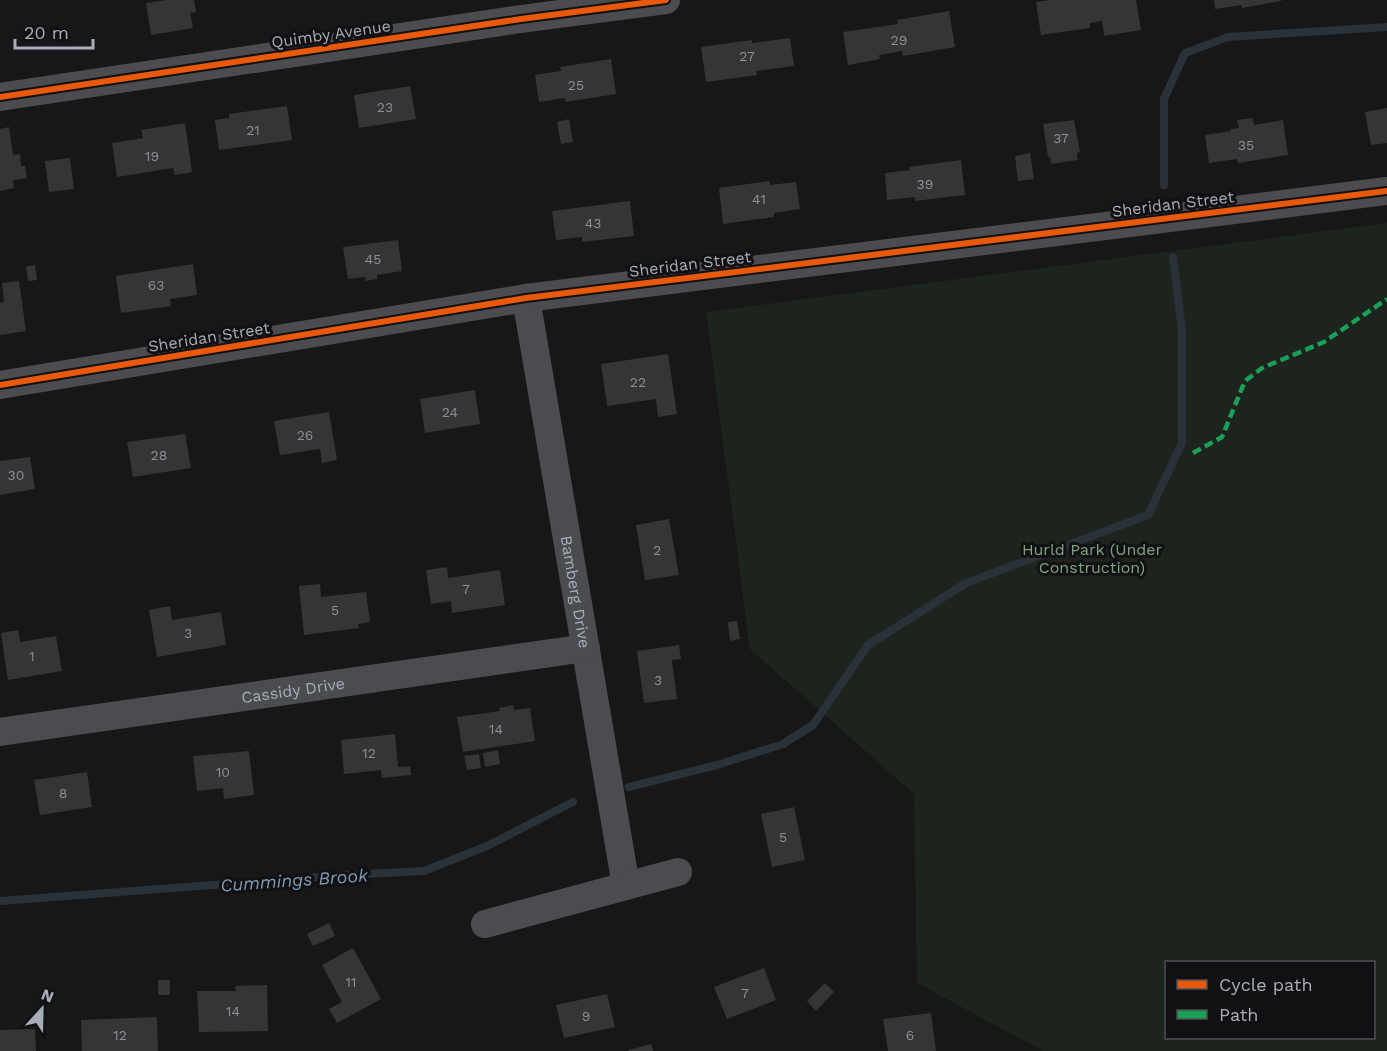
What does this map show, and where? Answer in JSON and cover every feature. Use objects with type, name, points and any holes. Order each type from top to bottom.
[{"type":"street","name":"Quimby Avenue","points":[[0,97],[666,0]]},
{"type":"street","name":"Sheridan Street","points":[[0,385],[526,298],[1387,191]]},
{"type":"street","name":"Bamberg Drive","points":[[526,298],[626,886]]},
{"type":"street","name":"Cassidy Drive","points":[[0,732],[586,648]]},
{"type":"street","points":[[485,924],[678,872]]},
{"type":"green space","name":"Hurld Park (Under Construction)","points":[[1387,223],[1387,1051],[1043,1051],[917,983],[914,794],[750,649],[706,312]]},
{"type":"building","points":[[194,0],[196,12],[190,13],[193,28],[151,35],[146,3]]},
{"type":"building","points":[[1136,0],[1141,30],[1104,36],[1102,21],[1090,23],[1090,28],[1041,35],[1036,2]]},
{"type":"building","points":[[1214,0],[1281,1],[1242,8],[1241,5],[1215,9]]},
{"type":"building","points":[[949,11],[955,47],[903,56],[902,51],[879,55],[880,59],[848,65],[843,32],[898,24],[897,20]]},
{"type":"building","points":[[790,38],[794,66],[756,71],[757,75],[706,82],[701,47],[752,40],[752,43]]},
{"type":"building","points":[[611,59],[616,94],[566,102],[565,98],[539,102],[535,75],[561,71],[560,67]]},
{"type":"building","points":[[410,86],[416,119],[359,128],[354,95]]},
{"type":"building","points":[[287,106],[292,140],[219,150],[215,120],[229,118],[229,114]]},
{"type":"building","points":[[1387,108],[1387,143],[1371,145],[1365,112]]},
{"type":"building","points":[[1253,118],[1254,125],[1283,120],[1288,155],[1238,163],[1237,159],[1209,163],[1205,135],[1231,131],[1231,129],[1239,128],[1237,120]]},
{"type":"building","points":[[569,119],[573,142],[561,144],[557,122]]},
{"type":"building","points":[[1074,120],[1080,152],[1077,153],[1078,160],[1051,164],[1043,124]]},
{"type":"building","points":[[185,123],[192,172],[175,175],[173,168],[117,177],[112,143],[143,138],[141,130]]},
{"type":"building","points":[[9,127],[13,155],[20,154],[21,166],[25,166],[27,178],[13,180],[14,188],[0,191],[0,129]]},
{"type":"building","points":[[1030,153],[1034,179],[1018,181],[1015,156]]},
{"type":"building","points":[[70,158],[74,189],[49,192],[45,161]]},
{"type":"building","points":[[961,160],[965,195],[915,201],[915,197],[887,200],[885,173],[910,170],[909,167]]},
{"type":"building","points":[[770,181],[770,185],[796,182],[800,209],[774,213],[774,217],[723,224],[719,188]]},
{"type":"building","points":[[630,201],[634,236],[582,242],[582,237],[556,240],[552,211]]},
{"type":"building","points":[[398,240],[402,271],[377,275],[377,279],[366,281],[365,277],[348,279],[343,247]]},
{"type":"building","points":[[193,264],[197,295],[170,299],[171,306],[121,313],[116,276]]},
{"type":"building","points":[[35,265],[37,280],[28,281],[26,267]]},
{"type":"building","points":[[19,281],[26,331],[0,335],[0,303],[4,302],[2,283]]},
{"type":"building","points":[[668,354],[677,414],[658,417],[656,399],[607,406],[601,364]]},
{"type":"building","points":[[475,390],[480,424],[425,433],[420,399]]},
{"type":"building","points":[[329,412],[337,460],[322,463],[320,449],[280,455],[274,421]]},
{"type":"building","points":[[185,434],[191,468],[133,477],[127,442]]},
{"type":"building","points":[[30,457],[35,489],[0,495],[0,461]]},
{"type":"building","points":[[669,519],[679,575],[645,580],[636,525]]},
{"type":"building","points":[[447,567],[448,578],[500,570],[505,605],[452,613],[451,601],[431,604],[426,570]]},
{"type":"building","points":[[320,584],[321,597],[366,592],[370,622],[358,624],[359,628],[304,635],[299,586]]},
{"type":"building","points":[[170,606],[172,620],[221,612],[226,645],[157,657],[149,610]]},
{"type":"building","points":[[737,621],[740,639],[730,641],[728,622]]},
{"type":"building","points":[[18,630],[20,642],[56,636],[62,671],[8,680],[1,633]]},
{"type":"building","points":[[679,645],[681,659],[672,660],[677,699],[644,703],[637,651]]},
{"type":"building","points":[[513,705],[514,710],[530,708],[535,741],[463,752],[457,717],[500,711],[499,708]]},
{"type":"building","points":[[395,734],[398,767],[410,766],[411,775],[382,778],[381,770],[344,774],[341,740]]},
{"type":"building","points":[[498,750],[500,764],[485,767],[483,753]]},
{"type":"building","points":[[249,751],[254,795],[224,799],[223,788],[197,791],[193,756]]},
{"type":"building","points":[[479,754],[481,768],[467,770],[464,756]]},
{"type":"building","points":[[87,772],[92,807],[40,815],[34,780]]},
{"type":"building","points":[[794,807],[805,860],[772,867],[761,814]]},
{"type":"building","points":[[329,923],[335,936],[313,946],[307,934]]},
{"type":"building","points":[[353,948],[381,999],[337,1023],[329,1009],[342,1002],[322,965]]},
{"type":"building","points":[[764,968],[776,1000],[727,1019],[714,987]]},
{"type":"building","points":[[158,980],[170,980],[170,995],[158,995]]},
{"type":"building","points":[[825,983],[834,992],[816,1011],[807,1001]]},
{"type":"building","points":[[267,985],[268,1031],[199,1032],[197,991],[236,991],[235,986]]},
{"type":"building","points":[[607,994],[615,1027],[564,1038],[556,1005]]},
{"type":"building","points":[[931,1013],[936,1051],[888,1051],[883,1019]]},
{"type":"building","points":[[157,1017],[158,1051],[82,1051],[81,1020]]},
{"type":"building","points":[[35,1029],[36,1051],[0,1051],[0,1030]]},
{"type":"building","points":[[651,1044],[653,1051],[629,1051],[629,1050]]},
{"type":"waterway","name":"Cummings Brook","points":[[1164,185],[1164,99],[1185,53],[1228,37],[1387,27]]},
{"type":"waterway","name":"Cummings Brook","points":[[629,787],[717,765],[783,744],[813,725],[868,645],[966,583],[1148,515],[1182,443],[1182,330],[1173,257]]},
{"type":"waterway","name":"Cummings Brook","points":[[0,901],[424,871],[487,846],[573,802]]},
{"type":"marked path","points":[[1193,453],[1222,437],[1245,381],[1262,368],[1324,342],[1387,299]]},
{"type":"cycle path","points":[[0,97],[521,19],[666,0]]},
{"type":"cycle path","points":[[0,385],[526,298],[1387,191]]}]
